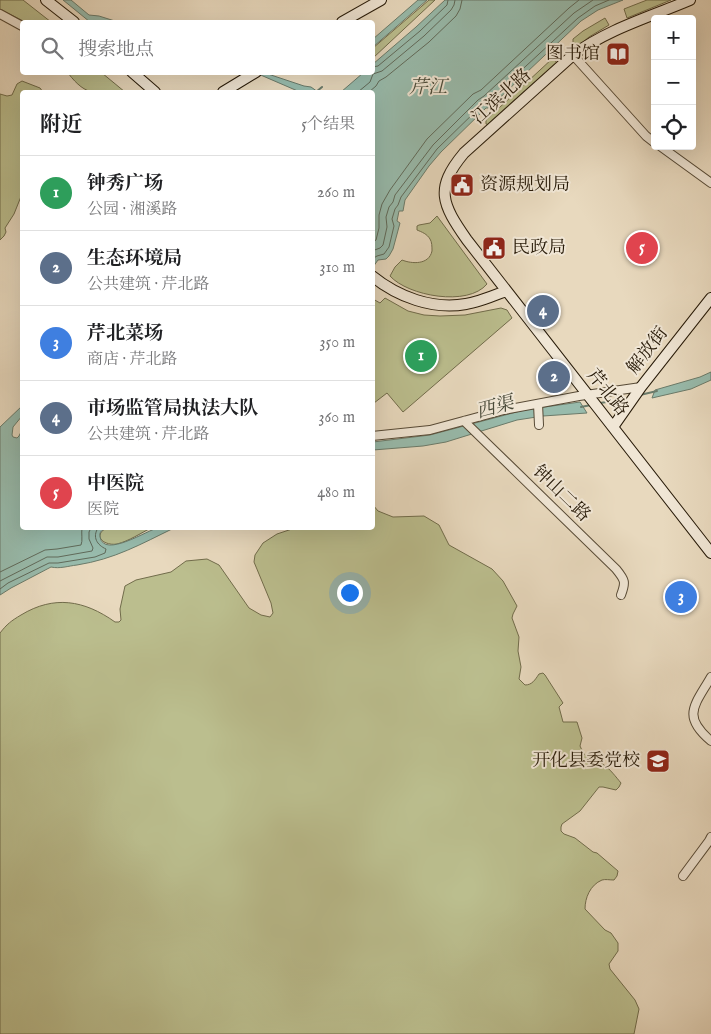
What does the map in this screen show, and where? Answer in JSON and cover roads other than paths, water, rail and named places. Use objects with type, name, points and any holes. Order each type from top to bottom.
[{"type":"main road","points":[[46,0],[71,20]]},
{"type":"main road","points":[[346,20],[381,0]]},
{"type":"main road","name":"江滨北路","points":[[445,203],[444,191],[446,180],[453,166],[464,153],[573,55],[603,36],[690,0]]},
{"type":"main road","points":[[135,75],[153,90]]},
{"type":"main road","points":[[226,90],[251,75]]},
{"type":"main road","name":"芹北路","points":[[445,203],[467,240],[711,553]]},
{"type":"main road","points":[[375,278],[396,292],[411,298],[431,304],[449,306],[478,302],[506,291]]},
{"type":"main road","name":"解放街","points":[[613,427],[641,387],[711,298]]},
{"type":"street","points":[[0,14],[20,25]]},
{"type":"street","points":[[573,55],[651,140]]},
{"type":"street","points":[[665,150],[711,184]]},
{"type":"street","points":[[375,436],[430,430],[504,410],[587,394],[599,394],[641,387]]},
{"type":"street","points":[[538,404],[539,424]]},
{"type":"street","name":"钟山二路","points":[[464,421],[616,569],[623,577],[625,584],[622,595]]},
{"type":"street","points":[[711,677],[693,710],[694,720],[700,732],[711,741]]},
{"type":"street","points":[[683,876],[711,837]]},
{"type":"water","points":[[63,0],[71,0],[89,15],[112,20],[88,20]]},
{"type":"water","points":[[418,0],[427,0],[375,45],[375,37]]},
{"type":"water","name":"芹江","points":[[445,0],[623,0],[598,10],[581,21],[441,152],[405,200],[403,211],[399,211],[397,221],[400,223],[393,249],[389,256],[386,259],[378,260],[375,264],[375,90],[343,90],[361,75],[375,75],[375,62]]},
{"type":"water","points":[[261,75],[271,75],[315,90],[295,90]]},
{"type":"water","points":[[711,372],[711,380],[691,389],[652,398],[655,390]]},
{"type":"water","points":[[580,402],[587,413],[517,420],[446,442],[375,450],[375,442],[430,435],[524,410]]},
{"type":"water","points":[[20,408],[20,418],[13,427],[12,435],[17,438],[20,434],[20,530],[103,530],[100,537],[103,543],[109,545],[127,541],[153,530],[170,530],[104,559],[58,568],[51,567],[0,595],[0,427]]},
{"type":"waterway","points":[[318,90],[322,87]]},
{"type":"waterway","name":"西渠","points":[[640,395],[657,391]]},
{"type":"waterway","name":"西渠","points":[[600,403],[613,401]]},
{"type":"waterway","name":"西渠","points":[[581,407],[591,405]]},
{"type":"place","name":"图书馆","points":[[618,54]]},
{"type":"place","name":"资源规划局","points":[[462,185]]},
{"type":"place","name":"民政局","points":[[494,248]]},
{"type":"place","name":"中医院","points":[[642,248]]},
{"type":"place","name":"市场监管局执法大队","points":[[543,311]]},
{"type":"place","name":"钟秀广场","points":[[421,356]]},
{"type":"place","name":"生态环境局","points":[[554,377]]},
{"type":"place","name":"芹北菜场","points":[[681,597]]},
{"type":"place","name":"开化县委党校","points":[[658,761]]}]
